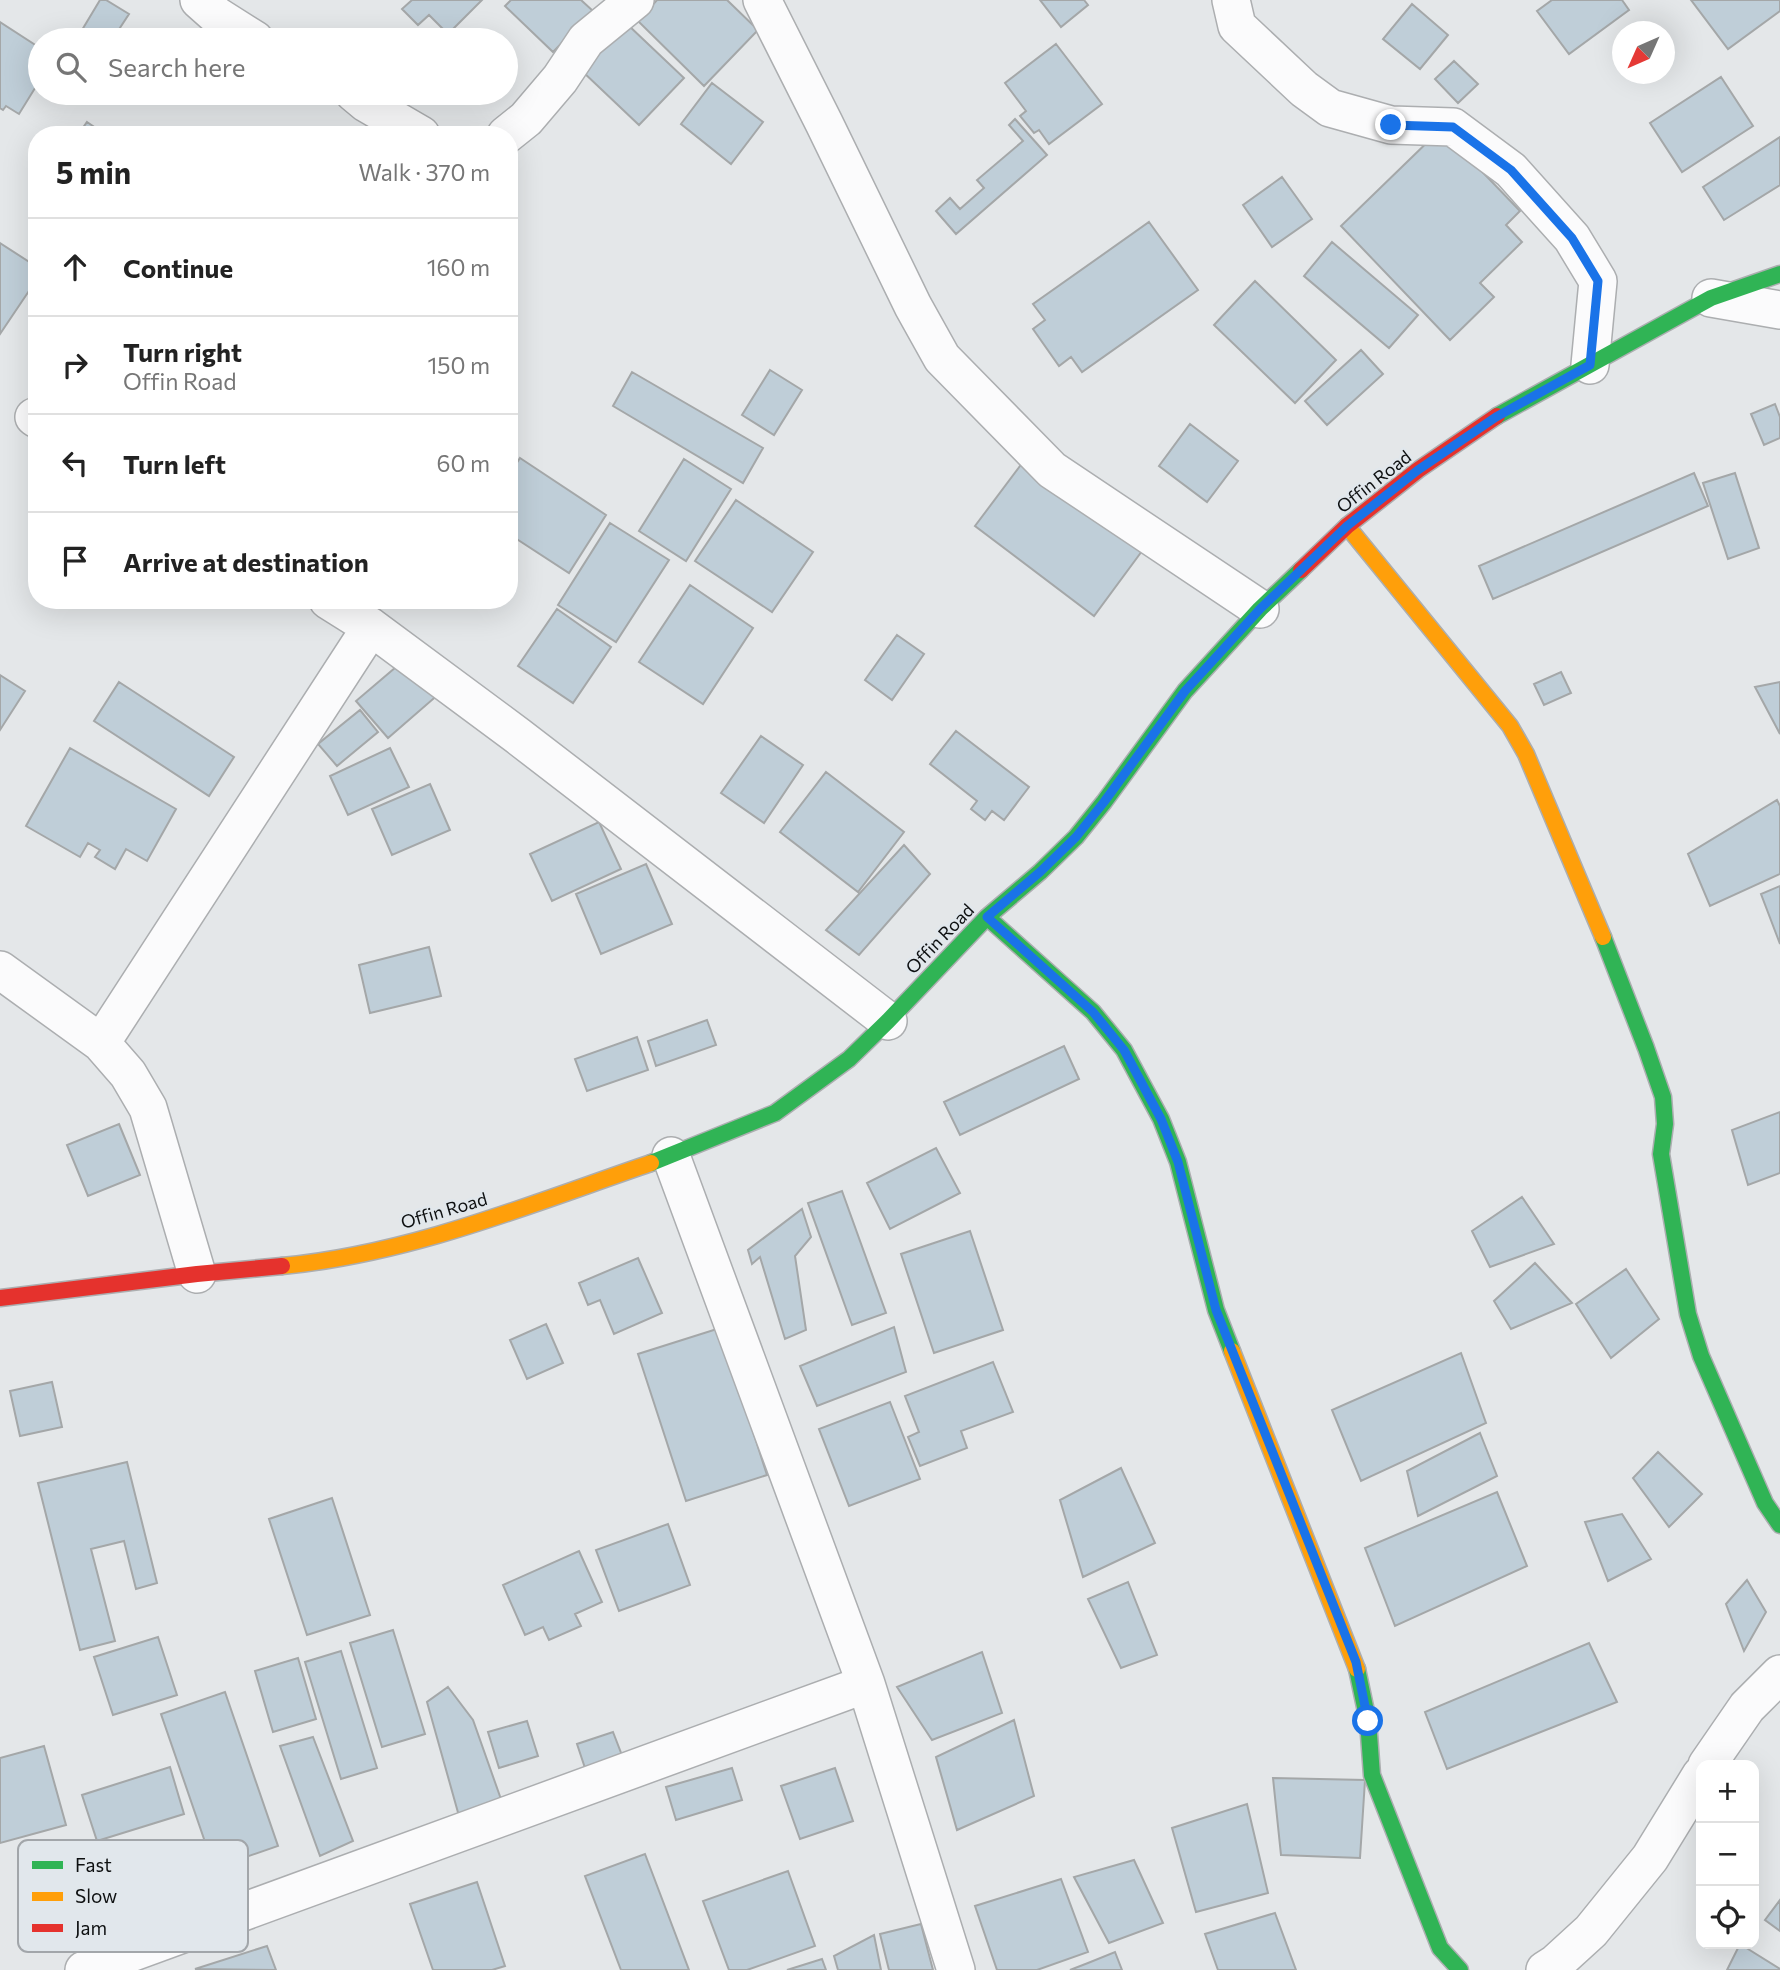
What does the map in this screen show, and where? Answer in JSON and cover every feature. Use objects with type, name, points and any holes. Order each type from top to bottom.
[{"type":"street","points":[[199,0],[236,28]]},
{"type":"street","points":[[517,126],[560,79],[586,40],[635,0]]},
{"type":"street","points":[[762,0],[913,306],[942,358],[1052,470],[1260,609]]},
{"type":"street","points":[[1231,0],[1237,26],[1304,89],[1330,108],[1391,125],[1453,127],[1511,170],[1572,238],[1598,281],[1590,365]]},
{"type":"street","points":[[369,105],[406,126]]},
{"type":"street","name":"Offin Road","points":[[0,1298],[315,1263],[433,1237],[671,1156],[775,1113],[849,1059],[987,917],[1076,837],[1185,691],[1260,609],[1347,526],[1418,470],[1496,417],[1711,298],[1780,274]]},
{"type":"street","points":[[1711,298],[1780,310]]},
{"type":"street","points":[[1347,526],[1510,726],[1526,754],[1586,895],[1663,1097],[1665,1124],[1661,1154],[1688,1314],[1701,1356],[1765,1503],[1780,1525]]},
{"type":"street","points":[[342,609],[371,627],[529,744],[888,1021]]},
{"type":"street","points":[[101,1043],[371,627]]},
{"type":"street","points":[[987,917],[1093,1012],[1124,1050],[1161,1119],[1178,1162],[1216,1310],[1356,1662],[1368,1721],[1372,1775],[1440,1948],[1460,1970]]},
{"type":"street","points":[[0,970],[101,1043],[128,1074],[148,1108],[197,1274]]},
{"type":"street","points":[[671,1156],[866,1684],[956,1970]]},
{"type":"street","points":[[1710,1760],[1747,1707],[1780,1674]]},
{"type":"street","points":[[248,1910],[866,1684]]},
{"type":"street","points":[[1545,1970],[1591,1931],[1650,1858],[1696,1783]]},
{"type":"street","points":[[84,1970],[133,1952]]},
{"type":"building","points":[[100,0],[106,0],[129,14],[120,28],[83,28]]},
{"type":"building","points":[[412,0],[482,0],[454,28],[442,28],[429,15],[418,25],[402,9]]},
{"type":"building","points":[[511,0],[581,0],[593,11],[553,52],[505,6]]},
{"type":"building","points":[[657,0],[727,0],[758,30],[704,86],[638,21]]},
{"type":"building","points":[[1040,0],[1084,0],[1088,5],[1061,27]]},
{"type":"building","points":[[1552,0],[1622,0],[1629,10],[1569,54],[1537,11]]},
{"type":"building","points":[[1691,0],[1780,0],[1780,11],[1728,49]]},
{"type":"building","points":[[1412,4],[1448,35],[1420,69],[1383,39]]},
{"type":"building","points":[[0,22],[28,40],[28,99],[19,114],[6,106],[3,110],[0,108]]},
{"type":"building","points":[[627,24],[684,78],[639,125],[582,71]]},
{"type":"building","points":[[1056,44],[1102,104],[1049,144],[1039,130],[1034,133],[1020,116],[1026,111],[1005,83]]},
{"type":"building","points":[[1454,61],[1478,84],[1458,103],[1435,79]]},
{"type":"building","points":[[1721,77],[1753,126],[1682,172],[1650,123]]},
{"type":"building","points":[[712,83],[763,122],[731,164],[681,124]]},
{"type":"building","points":[[1015,119],[1047,155],[956,234],[936,211],[950,198],[960,209],[984,188],[977,180],[1023,141],[1009,125]]},
{"type":"building","points":[[1441,129],[1520,211],[1506,225],[1522,242],[1480,283],[1494,297],[1450,340],[1341,226]]},
{"type":"building","points":[[1780,137],[1780,185],[1724,220],[1703,187]]},
{"type":"building","points":[[1282,177],[1312,219],[1272,247],[1243,205]]},
{"type":"building","points":[[1149,222],[1198,290],[1082,372],[1071,357],[1059,366],[1033,329],[1045,320],[1033,304]]},
{"type":"building","points":[[1332,242],[1418,315],[1389,348],[1304,276]]},
{"type":"building","points":[[0,243],[28,261],[28,292],[0,334]]},
{"type":"building","points":[[1255,281],[1336,360],[1295,403],[1214,325]]},
{"type":"building","points":[[1361,350],[1383,374],[1327,425],[1305,401]]},
{"type":"building","points":[[770,370],[802,390],[774,435],[742,415]]},
{"type":"building","points":[[632,372],[763,448],[743,483],[613,406]]},
{"type":"building","points":[[1775,404],[1780,417],[1780,438],[1764,445],[1751,414]]},
{"type":"building","points":[[1190,424],[1238,461],[1207,502],[1159,466]]},
{"type":"building","points":[[520,458],[606,515],[569,573],[518,540]]},
{"type":"building","points":[[684,459],[731,489],[686,561],[639,531]]},
{"type":"building","points":[[1023,462],[1142,551],[1094,616],[975,526]]},
{"type":"building","points":[[1694,473],[1708,506],[1493,599],[1479,566]]},
{"type":"building","points":[[1735,473],[1759,548],[1728,559],[1703,483]]},
{"type":"building","points":[[736,500],[813,552],[772,612],[695,561]]},
{"type":"building","points":[[610,523],[669,560],[616,642],[558,605]]},
{"type":"building","points":[[690,585],[753,628],[703,704],[639,662]]},
{"type":"building","points":[[557,609],[611,647],[573,703],[518,666]]},
{"type":"building","points":[[897,635],[924,654],[892,700],[865,680]]},
{"type":"building","points":[[409,656],[440,693],[388,738],[356,701]]},
{"type":"building","points":[[1561,672],[1571,693],[1544,705],[1534,684]]},
{"type":"building","points":[[0,675],[25,691],[0,730]]},
{"type":"building","points":[[119,682],[234,757],[209,796],[94,721]]},
{"type":"building","points":[[1780,682],[1780,734],[1755,687]]},
{"type":"building","points":[[360,710],[378,732],[337,766],[318,744]]},
{"type":"building","points":[[956,731],[1029,787],[1004,820],[992,811],[985,820],[971,809],[977,801],[930,764]]},
{"type":"building","points":[[761,736],[803,765],[764,823],[721,793]]},
{"type":"building","points":[[70,748],[176,809],[147,861],[126,849],[115,869],[95,857],[100,850],[88,843],[80,857],[26,826]]},
{"type":"building","points":[[390,748],[409,787],[348,815],[330,776]]},
{"type":"building","points":[[826,772],[904,832],[858,892],[780,832]]},
{"type":"building","points":[[430,784],[450,830],[392,855],[372,809]]},
{"type":"building","points":[[1777,800],[1780,806],[1780,874],[1710,906],[1688,854]]},
{"type":"building","points":[[599,822],[621,869],[552,901],[530,854]]},
{"type":"building","points":[[904,845],[930,874],[859,955],[826,930]]},
{"type":"building","points":[[646,864],[672,924],[601,954],[576,894]]},
{"type":"building","points":[[1780,886],[1780,944],[1761,894]]},
{"type":"building","points":[[429,947],[441,996],[370,1013],[359,965]]},
{"type":"building","points":[[707,1020],[716,1045],[656,1066],[648,1041]]},
{"type":"building","points":[[637,1037],[648,1070],[587,1091],[575,1059]]},
{"type":"building","points":[[1064,1046],[1079,1079],[960,1135],[944,1102]]},
{"type":"building","points":[[1780,1112],[1780,1173],[1748,1185],[1732,1130]]},
{"type":"building","points":[[119,1124],[140,1175],[88,1196],[67,1145]]},
{"type":"building","points":[[936,1148],[960,1193],[890,1229],[867,1183]]},
{"type":"building","points":[[842,1191],[886,1313],[852,1325],[808,1203]]},
{"type":"building","points":[[1522,1197],[1554,1244],[1490,1267],[1472,1231]]},
{"type":"building","points":[[802,1209],[811,1237],[795,1256],[806,1330],[785,1339],[760,1257],[752,1264],[748,1250]]},
{"type":"building","points":[[970,1231],[1003,1330],[934,1353],[901,1254]]},
{"type":"building","points":[[638,1258],[662,1313],[614,1334],[600,1300],[588,1305],[579,1283]]},
{"type":"building","points":[[1535,1263],[1572,1303],[1511,1329],[1494,1301]]},
{"type":"building","points":[[1626,1269],[1659,1319],[1611,1358],[1576,1304]]},
{"type":"building","points":[[546,1324],[563,1363],[527,1379],[510,1340]]},
{"type":"building","points":[[894,1327],[906,1372],[817,1406],[800,1366]]},
{"type":"building","points":[[720,1328],[767,1475],[686,1501],[638,1354]]},
{"type":"building","points":[[1461,1353],[1486,1423],[1361,1481],[1332,1410]]},
{"type":"building","points":[[993,1362],[1013,1412],[961,1431],[967,1448],[920,1466],[908,1437],[919,1432],[905,1396]]},
{"type":"building","points":[[52,1382],[62,1427],[20,1436],[10,1391]]},
{"type":"building","points":[[890,1402],[920,1479],[849,1506],[819,1429]]},
{"type":"building","points":[[1480,1433],[1497,1476],[1418,1516],[1407,1471]]},
{"type":"building","points":[[1658,1452],[1702,1494],[1669,1527],[1633,1478]]},
{"type":"building","points":[[127,1462],[157,1583],[136,1589],[124,1541],[91,1549],[115,1641],[80,1650],[38,1483]]},
{"type":"building","points":[[1121,1468],[1155,1543],[1083,1577],[1060,1500]]},
{"type":"building","points":[[1497,1492],[1527,1566],[1395,1626],[1365,1548]]},
{"type":"building","points":[[332,1498],[370,1615],[307,1635],[269,1519]]},
{"type":"building","points":[[1622,1514],[1651,1559],[1608,1581],[1585,1522]]},
{"type":"building","points":[[668,1524],[690,1585],[619,1611],[596,1550]]},
{"type":"building","points":[[579,1551],[602,1602],[575,1614],[581,1626],[549,1640],[543,1627],[525,1635],[503,1585]]},
{"type":"building","points":[[1747,1580],[1766,1612],[1744,1651],[1726,1604]]},
{"type":"building","points":[[1128,1582],[1157,1655],[1121,1668],[1088,1599]]},
{"type":"building","points":[[393,1630],[425,1734],[382,1747],[350,1643]]},
{"type":"building","points":[[158,1637],[177,1695],[113,1715],[94,1657]]},
{"type":"building","points":[[1589,1643],[1617,1702],[1447,1769],[1425,1712]]},
{"type":"building","points":[[341,1651],[377,1768],[341,1779],[305,1662]]},
{"type":"building","points":[[982,1652],[1002,1713],[932,1740],[897,1687]]},
{"type":"building","points":[[298,1658],[316,1719],[273,1732],[255,1671]]},
{"type":"building","points":[[448,1687],[473,1720],[502,1802],[459,1816],[427,1702]]},
{"type":"building","points":[[225,1692],[278,1846],[248,1856],[248,1840],[204,1840],[161,1714]]},
{"type":"building","points":[[1014,1720],[1034,1796],[957,1830],[936,1757]]},
{"type":"building","points":[[527,1721],[538,1756],[499,1768],[488,1732]]},
{"type":"building","points":[[613,1732],[623,1758],[586,1771],[577,1744]]},
{"type":"building","points":[[313,1737],[353,1841],[320,1856],[280,1746]]},
{"type":"building","points":[[44,1746],[66,1825],[0,1843],[0,1758]]},
{"type":"building","points":[[170,1767],[184,1814],[97,1840],[82,1795]]},
{"type":"building","points":[[732,1768],[742,1800],[676,1820],[666,1787]]},
{"type":"building","points":[[835,1768],[853,1821],[800,1839],[781,1786]]},
{"type":"building","points":[[1273,1778],[1365,1780],[1360,1858],[1281,1855]]},
{"type":"building","points":[[1247,1804],[1268,1893],[1196,1912],[1172,1828]]},
{"type":"building","points":[[645,1854],[689,1970],[621,1970],[585,1876]]},
{"type":"building","points":[[1134,1860],[1163,1923],[1109,1943],[1074,1877]]},
{"type":"building","points":[[788,1871],[815,1946],[747,1970],[729,1970],[703,1901]]},
{"type":"building","points":[[1061,1879],[1088,1952],[1037,1970],[997,1970],[975,1906]]},
{"type":"building","points":[[477,1882],[505,1966],[492,1970],[433,1970],[410,1904]]},
{"type":"building","points":[[1780,1900],[1780,1931],[1765,1920]]},
{"type":"building","points":[[1275,1913],[1296,1970],[1218,1970],[1205,1934]]},
{"type":"building","points":[[921,1924],[933,1970],[889,1970],[880,1934]]},
{"type":"building","points":[[874,1935],[881,1970],[838,1970],[834,1956]]},
{"type":"building","points":[[267,1946],[276,1970],[195,1969]]},
{"type":"building","points":[[1738,1949],[1748,1949],[1780,1969],[1780,1970],[1727,1970]]},
{"type":"building","points":[[1115,1952],[1122,1970],[1070,1970],[1088,1963]]},
{"type":"building","points":[[822,1959],[826,1970],[787,1970]]},
{"type":"traffic: fast","points":[[1497,416],[1711,298],[1780,274]]},
{"type":"traffic: fast","points":[[651,1163],[775,1113],[849,1059],[987,917],[1076,837],[1185,691],[1260,609],[1301,570]]},
{"type":"traffic: fast","points":[[987,917],[1093,1012],[1124,1050],[1161,1119],[1178,1162],[1216,1310],[1232,1351]]},
{"type":"traffic: fast","points":[[1603,937],[1663,1097],[1665,1124],[1661,1154],[1688,1314],[1701,1356],[1765,1503],[1780,1525]]},
{"type":"traffic: fast","points":[[1357,1669],[1368,1721],[1372,1775],[1440,1948],[1460,1970]]},
{"type":"traffic: slow","points":[[1347,526],[1510,726],[1526,754],[1603,937]]},
{"type":"traffic: slow","points":[[282,1266],[330,1260],[423,1239],[651,1163]]},
{"type":"traffic: slow","points":[[1232,1351],[1357,1669]]},
{"type":"traffic: jam","points":[[1301,570],[1347,526],[1418,470],[1497,416]]},
{"type":"traffic: jam","points":[[0,1298],[282,1266]]},
{"type":"route","points":[[1368,1721],[1356,1662],[1216,1310],[1178,1162],[1161,1119],[1124,1050],[1093,1012],[987,917],[1076,837],[1185,691],[1260,609],[1347,526],[1418,470],[1496,417],[1590,365],[1598,281],[1572,238],[1511,170],[1453,127],[1391,125]]}]
